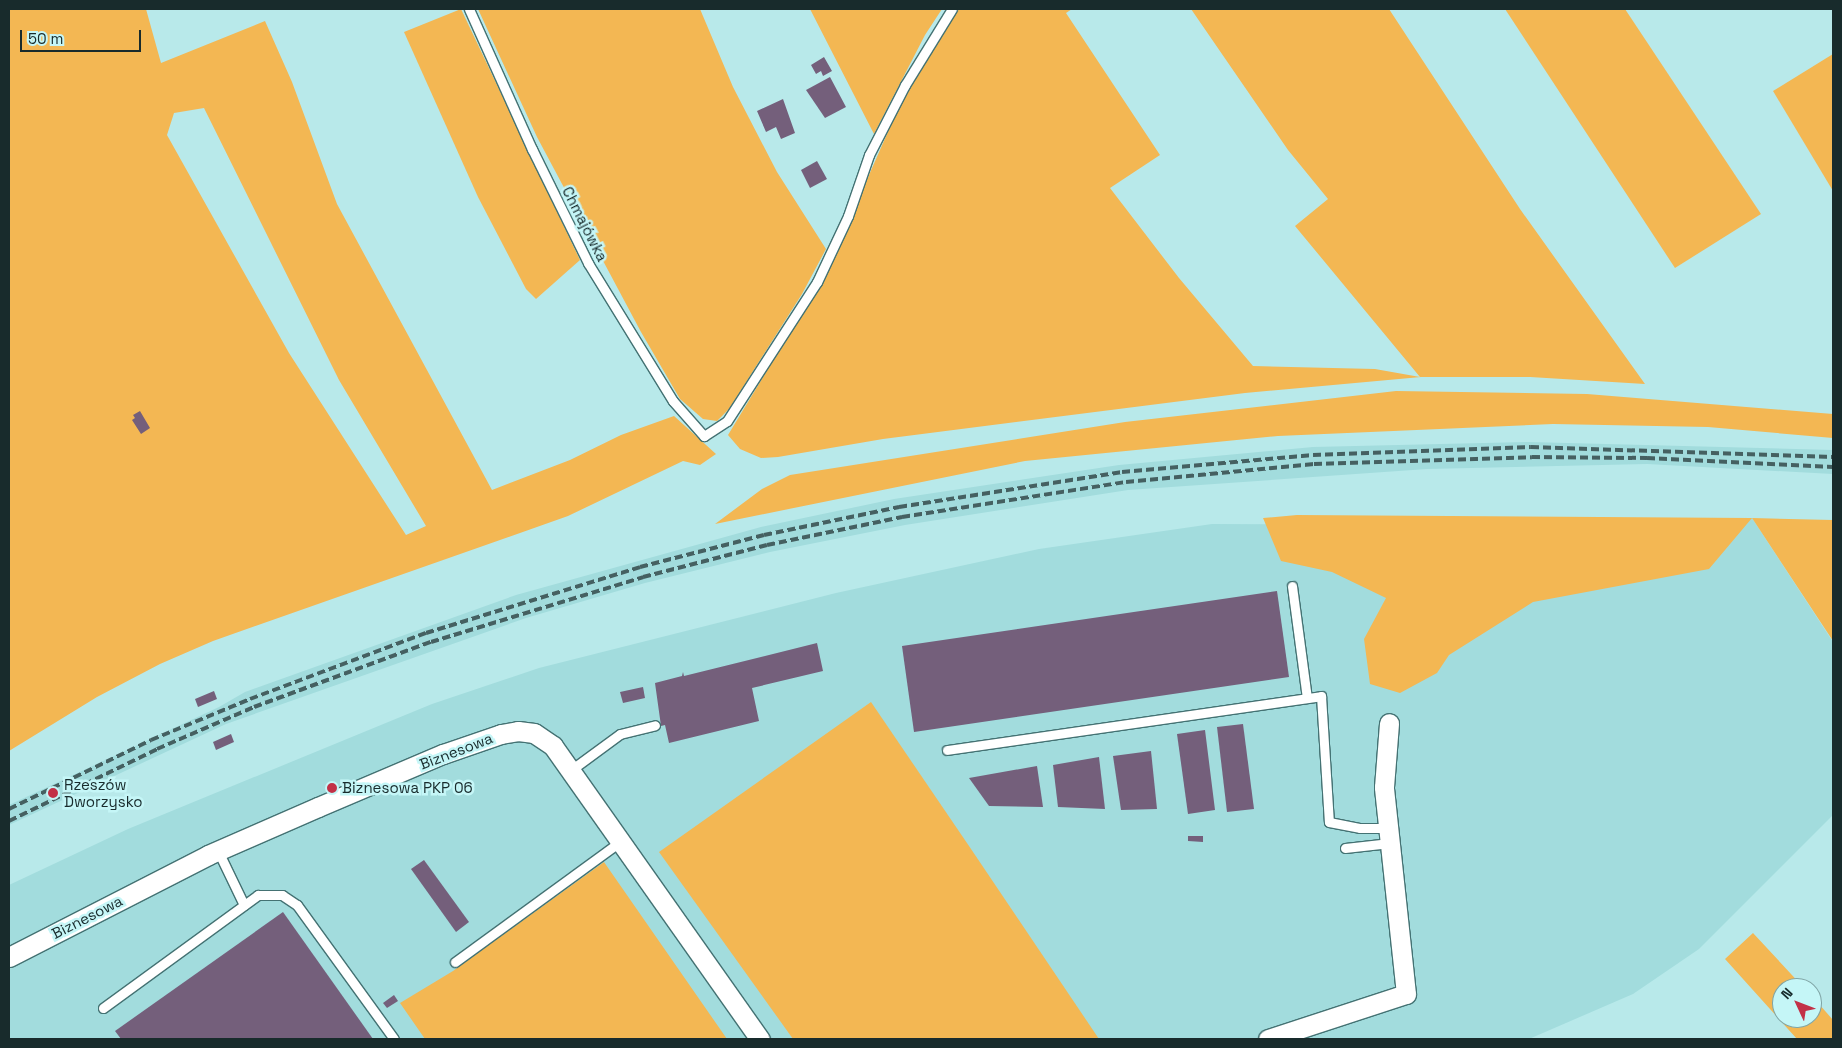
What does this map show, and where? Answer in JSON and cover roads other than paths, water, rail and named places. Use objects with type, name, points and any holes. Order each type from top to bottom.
[{"type":"street","points":[[1268,1039],[1406,994],[1384,788],[1389,723]]},
{"type":"street","name":"Biznesowa","points":[[9,957],[218,851],[318,806],[500,734],[518,731],[543,738],[571,770],[760,1039]]},
{"type":"lane","name":"Chmajówka","points":[[469,9],[528,140],[588,263],[673,401],[704,436],[727,421],[818,282],[848,216],[869,155],[904,85],[952,9]]},
{"type":"lane","points":[[1292,586],[1306,698]]},
{"type":"lane","points":[[946,750],[1320,696],[1329,822],[1389,836]]},
{"type":"lane","points":[[571,770],[620,734],[655,725]]},
{"type":"lane","points":[[1346,848],[1389,836]]},
{"type":"lane","points":[[455,962],[621,841]]},
{"type":"lane","points":[[218,851],[244,905]]},
{"type":"lane","points":[[103,1008],[258,895],[282,895],[297,905],[394,1039]]},
{"type":"railway","points":[[9,809],[151,740],[250,699],[426,633],[640,567],[764,535],[899,507],[1122,472],[1313,455],[1531,447],[1833,457]]},
{"type":"railway","points":[[9,821],[157,749],[254,707],[431,642],[643,577],[767,545],[902,517],[1126,482],[1314,464],[1532,457],[1647,458],[1833,467]]},
{"type":"place","name":"Biznesowa PKP 06","points":[[332,788]]},
{"type":"place","name":"Rzeszów Dworzysko","points":[[53,793]]}]
